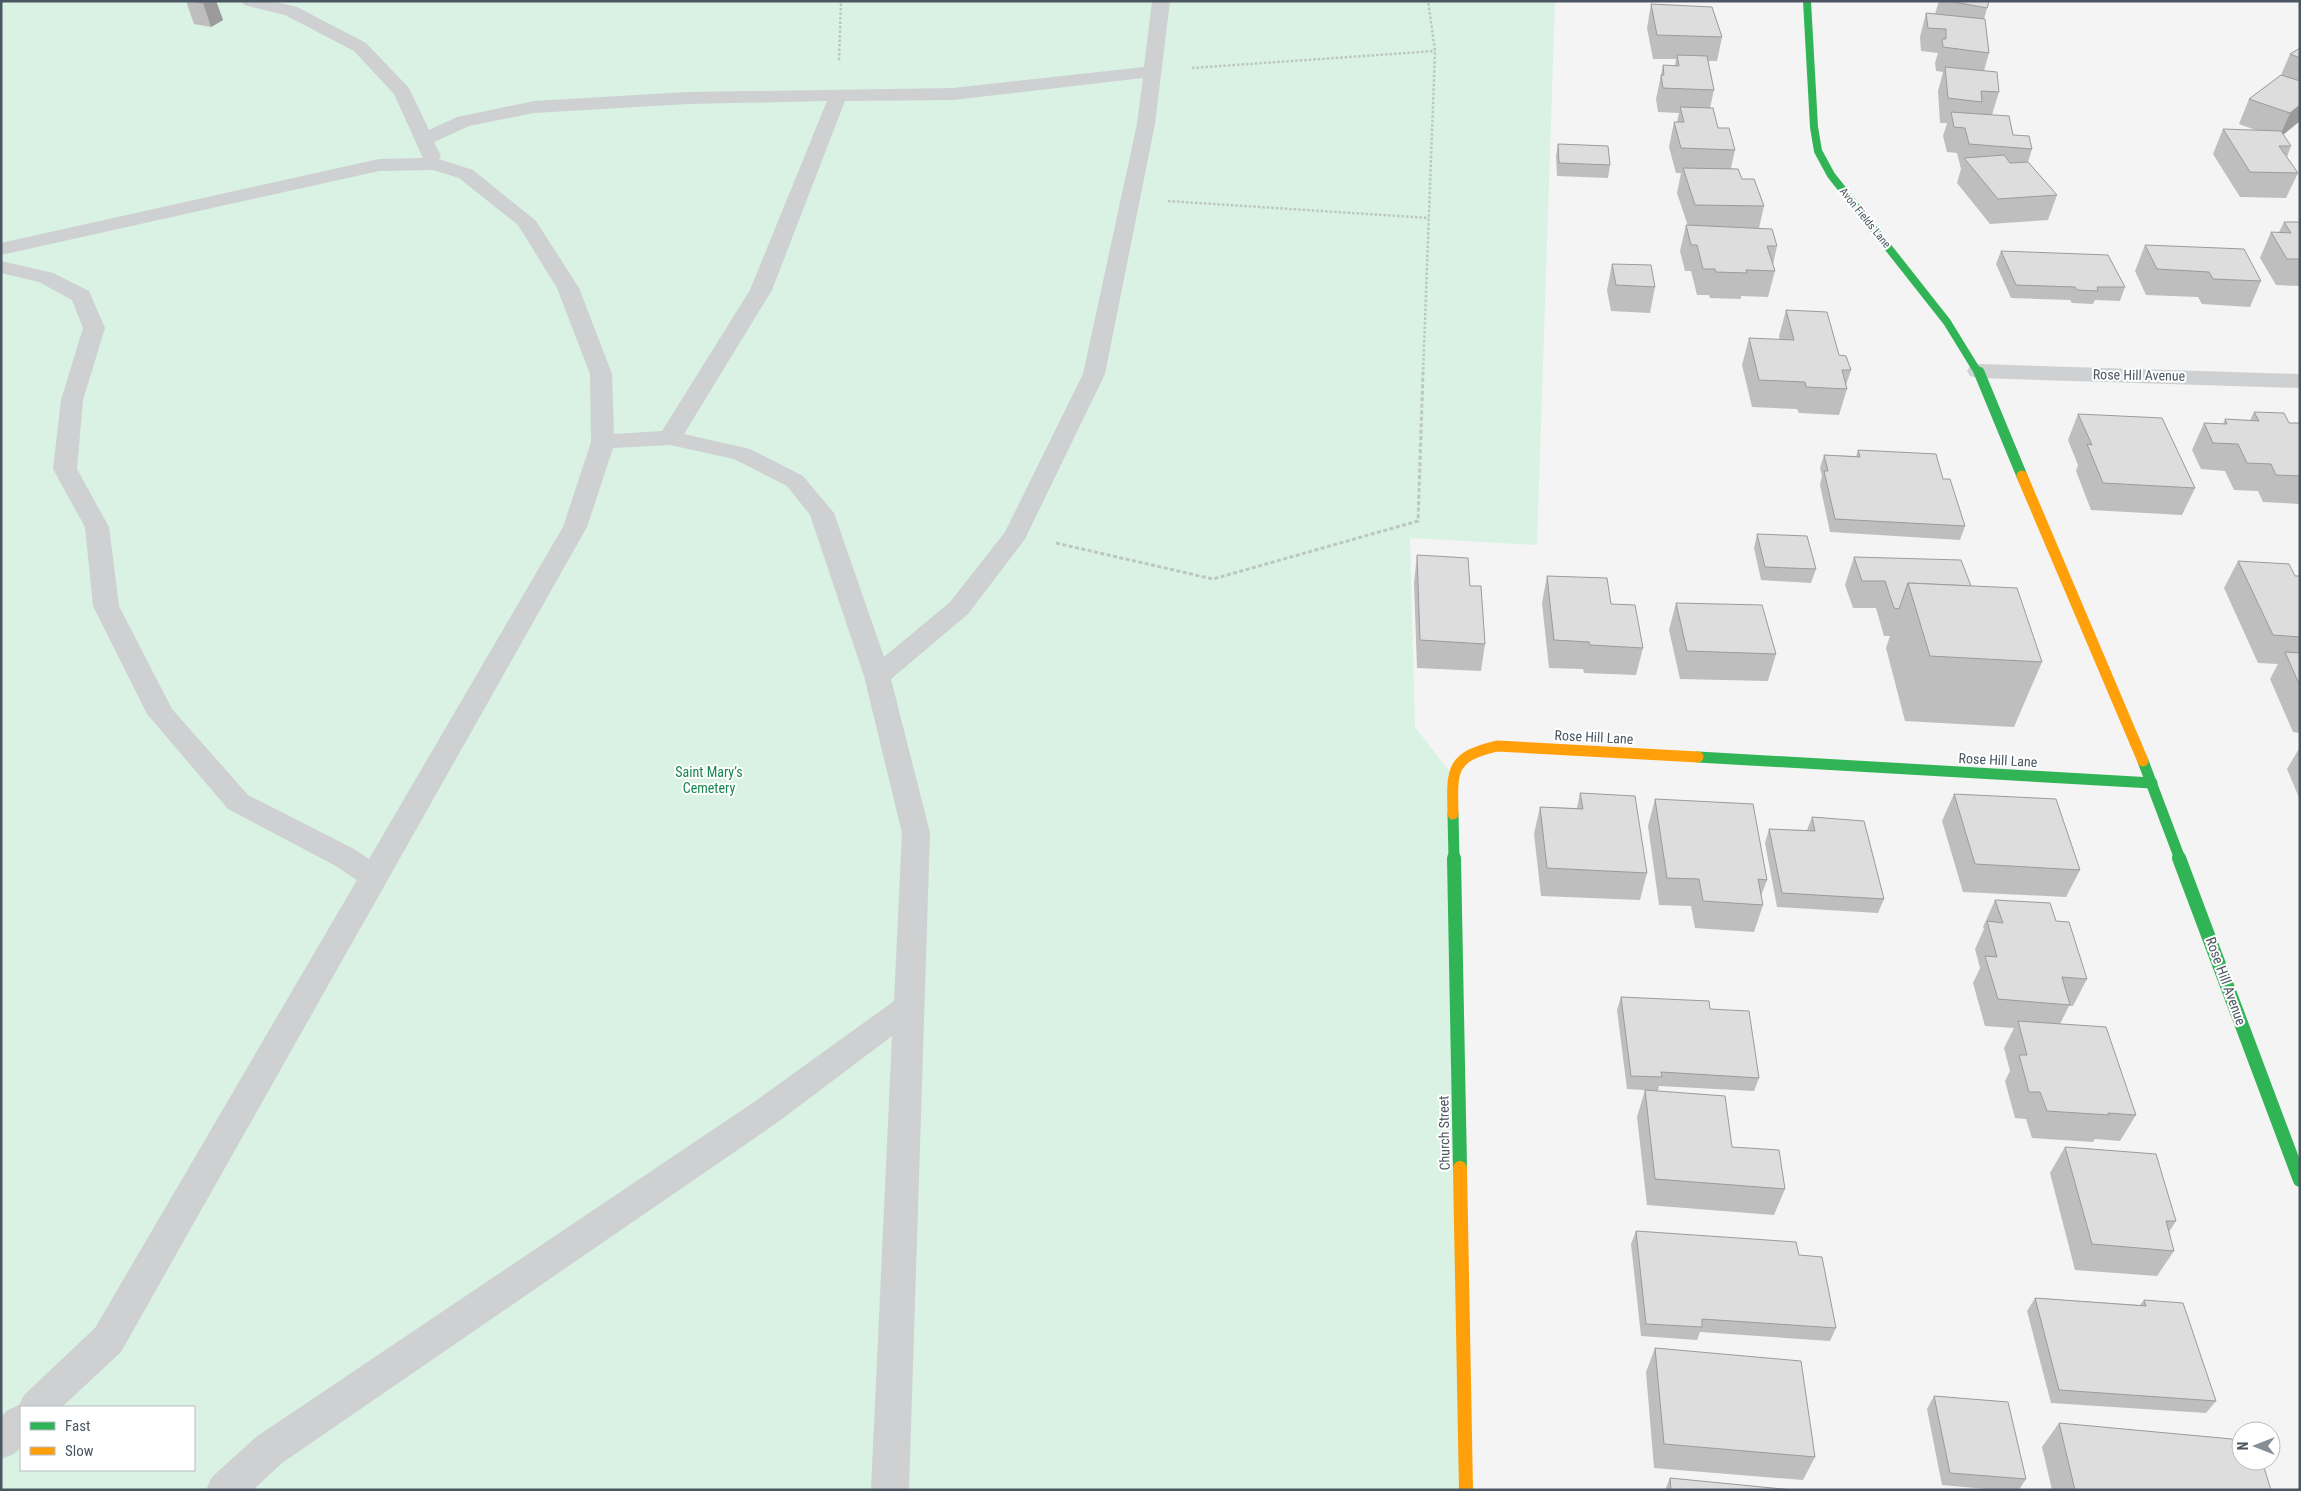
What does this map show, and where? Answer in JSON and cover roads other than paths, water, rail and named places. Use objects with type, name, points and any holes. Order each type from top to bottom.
[{"type":"street","points":[[250,1],[291,11],[360,47],[402,92],[435,164]]},
{"type":"street","points":[[877,676],[959,608],[1016,534],[1094,374],[1146,124],[1161,1]]},
{"type":"street","name":"Avon Fields Lane","points":[[1807,1],[1814,127],[1818,151],[1831,175],[1947,322],[1978,371],[2152,783]]},
{"type":"street","points":[[424,139],[464,120],[534,107],[688,98],[953,94],[1153,71]]},
{"type":"street","points":[[670,438],[761,290],[838,96]]},
{"type":"street","points":[[1,249],[379,165],[435,164],[466,174],[526,221],[568,288],[601,374],[602,442],[575,527],[108,1340],[38,1406]]},
{"type":"street","points":[[1,267],[46,277],[81,296],[94,328],[72,400],[65,469],[97,527],[106,606],[161,714],[238,802],[344,857],[374,877]]},
{"type":"street","name":"Rose Hill Avenue","points":[[1978,371],[2300,381]]},
{"type":"street","points":[[602,442],[670,438],[742,454],[795,481],[822,513],[877,676],[916,833],[890,1490]]},
{"type":"street","name":"Rose Hill Lane","points":[[1452,775],[1456,764],[1467,755],[1481,749],[1496,746],[2152,783]]},
{"type":"street","name":"Church Street","points":[[1452,775],[1466,1490]]},
{"type":"street","name":"Rose Hill Avenue","points":[[2152,783],[2300,1180]]},
{"type":"street","points":[[224,1490],[269,1450],[766,1112],[909,1007]]},
{"type":"street","points":[[1,1441],[20,1423]]},
{"type":"park label","name":"Saint Mary’s Cemetery","points":[[709,780]]}]
